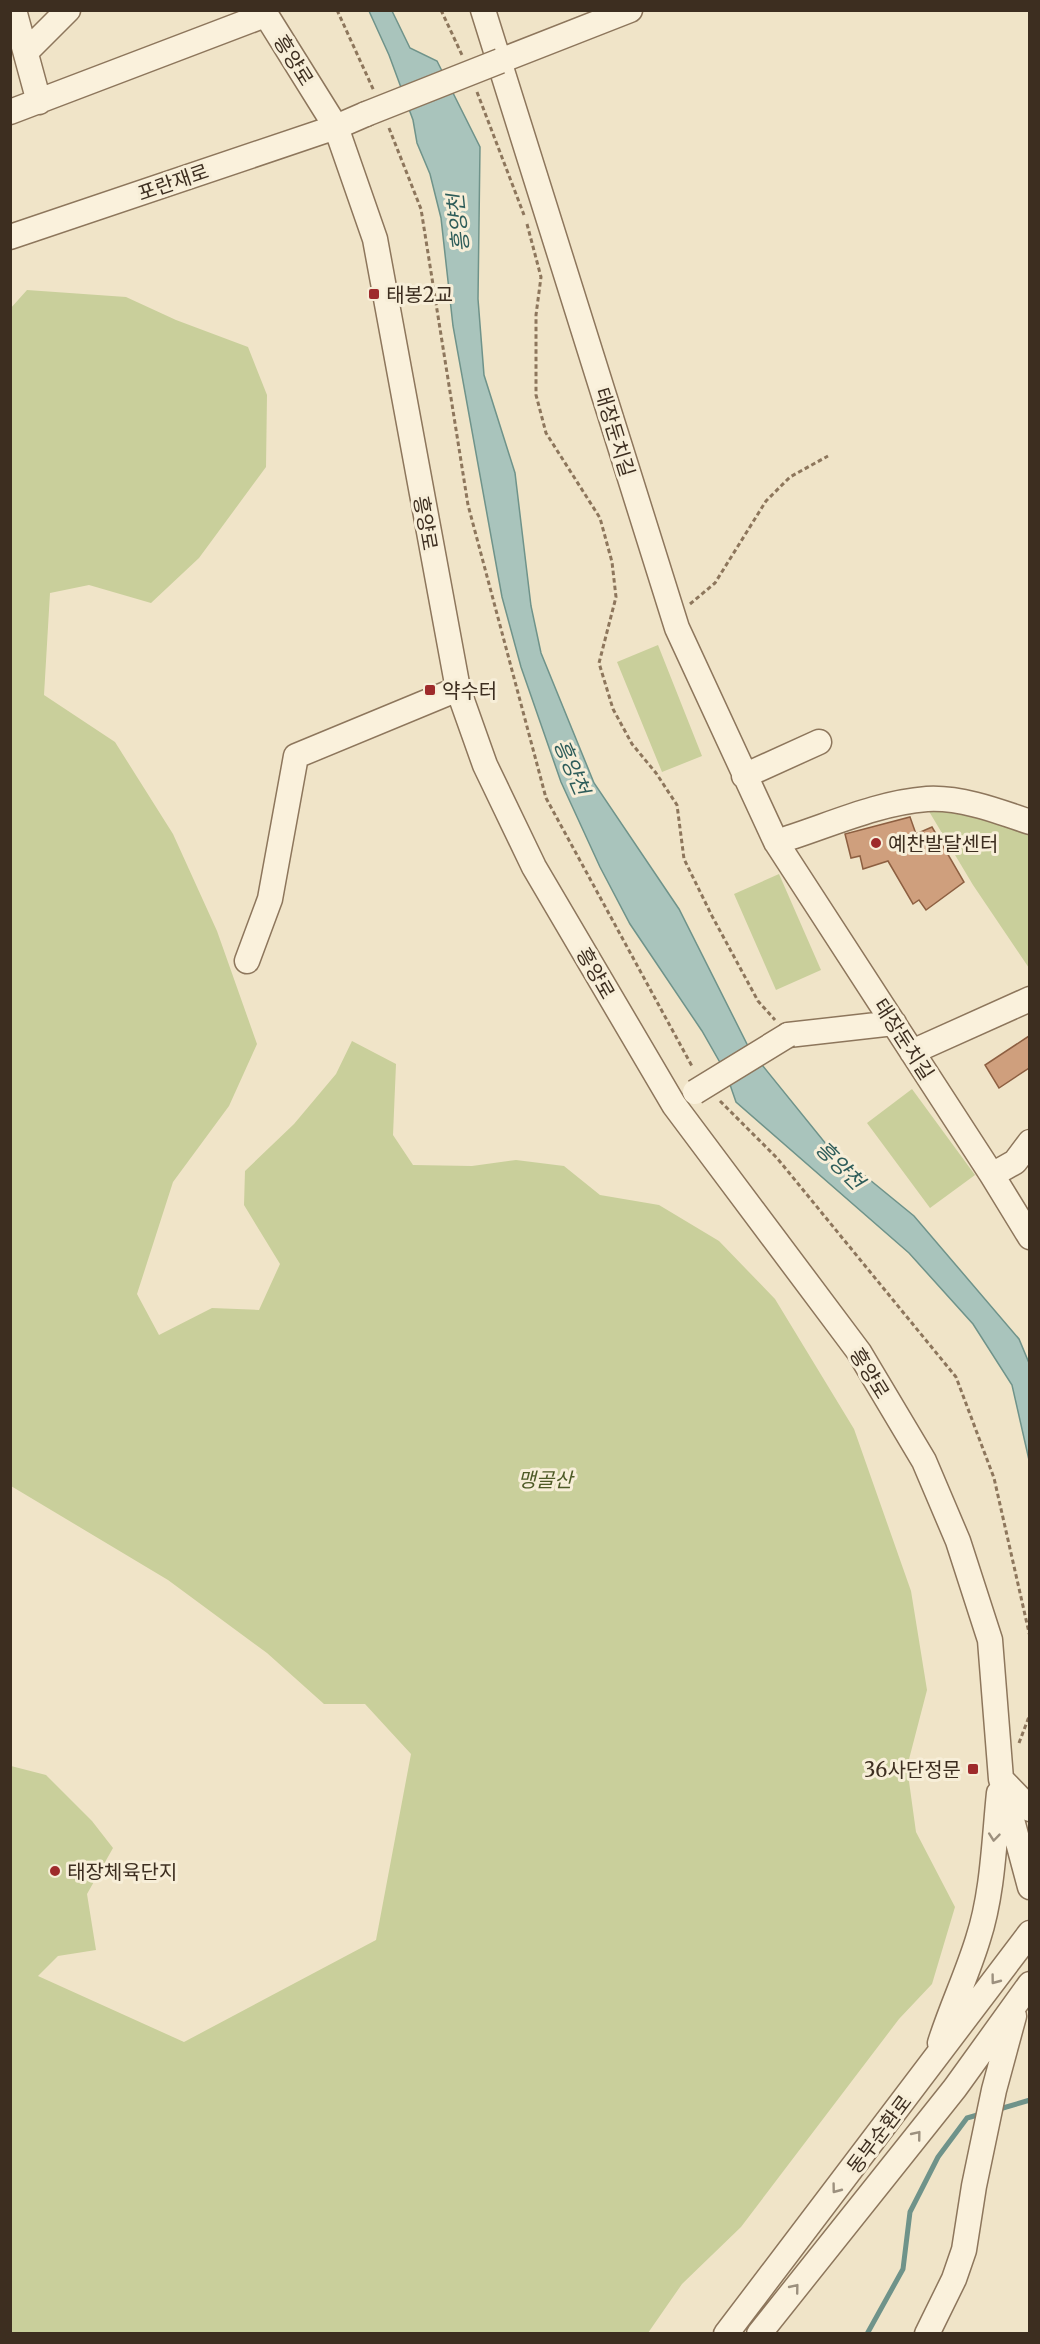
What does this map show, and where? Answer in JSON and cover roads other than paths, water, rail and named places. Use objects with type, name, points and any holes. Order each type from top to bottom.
[{"type":"street","points":[[14,10],[39,102]]},
{"type":"street","points":[[26,52],[68,10]]},
{"type":"street","name":"태장둔치길","points":[[483,10],[677,628],[776,842],[992,1175],[1029,1238]]},
{"type":"street","name":"포란재로","points":[[10,237],[336,127],[630,10]]},
{"type":"street","points":[[10,112],[264,13]]},
{"type":"street","name":"흥양로","points":[[264,13],[336,127],[375,239],[458,689],[485,765],[534,867],[674,1105],[859,1352],[924,1461],[958,1541],[990,1640],[1001,1779],[1029,1887]]},
{"type":"street","points":[[247,961],[270,899],[296,756],[458,689]]},
{"type":"street","points":[[744,776],[819,742]]},
{"type":"street","points":[[776,842],[875,808],[928,799],[972,804],[1029,822]]},
{"type":"street","points":[[912,1052],[1029,999]]},
{"type":"street","points":[[674,1105],[701,1086],[788,1035],[894,1023]]},
{"type":"street","points":[[992,1175],[1015,1162],[1029,1142]]},
{"type":"street","points":[[1001,1779],[1029,1809]]},
{"type":"street","points":[[935,2059],[950,2010],[978,1940],[987,1903],[1001,1779]]},
{"type":"street","name":"동부순환로","points":[[726,2334],[1029,1933]]},
{"type":"street","points":[[927,2334],[954,2279],[964,2250],[974,2186],[994,2090],[1024,1992]]},
{"type":"street","name":"동부순환로","points":[[759,2334],[955,2088],[1024,1992]]},
{"type":"street","points":[[955,2088],[974,2077],[981,2076],[988,2079],[994,2090]]},
{"type":"water","name":"흥양천","points":[[369,11],[392,11],[410,48],[437,61],[480,147],[478,299],[484,375],[515,473],[531,606],[541,653],[594,783],[679,909],[750,1050],[826,1144],[914,1216],[1019,1339],[1029,1363],[1029,1460],[1012,1385],[973,1324],[909,1253],[736,1102],[726,1073],[702,1031],[630,924],[600,867],[561,782],[521,667],[502,597],[453,326],[441,218],[430,174],[417,143],[413,120],[389,55]]},
{"type":"waterway","points":[[996,2110],[1030,2100]]},
{"type":"waterway","points":[[867,2334],[903,2269],[910,2212],[938,2157],[967,2118],[981,2114]]},
{"type":"place","name":"태봉2교","points":[[374,294]]},
{"type":"place","name":"약수터","points":[[430,690]]},
{"type":"place","name":"예찬발달센터","points":[[876,843]]},
{"type":"place","name":"36사단정문","points":[[973,1769]]},
{"type":"place","name":"태장체육단지","points":[[55,1871]]},
{"type":"park label","name":"맹골산","points":[[545,1479]]}]
